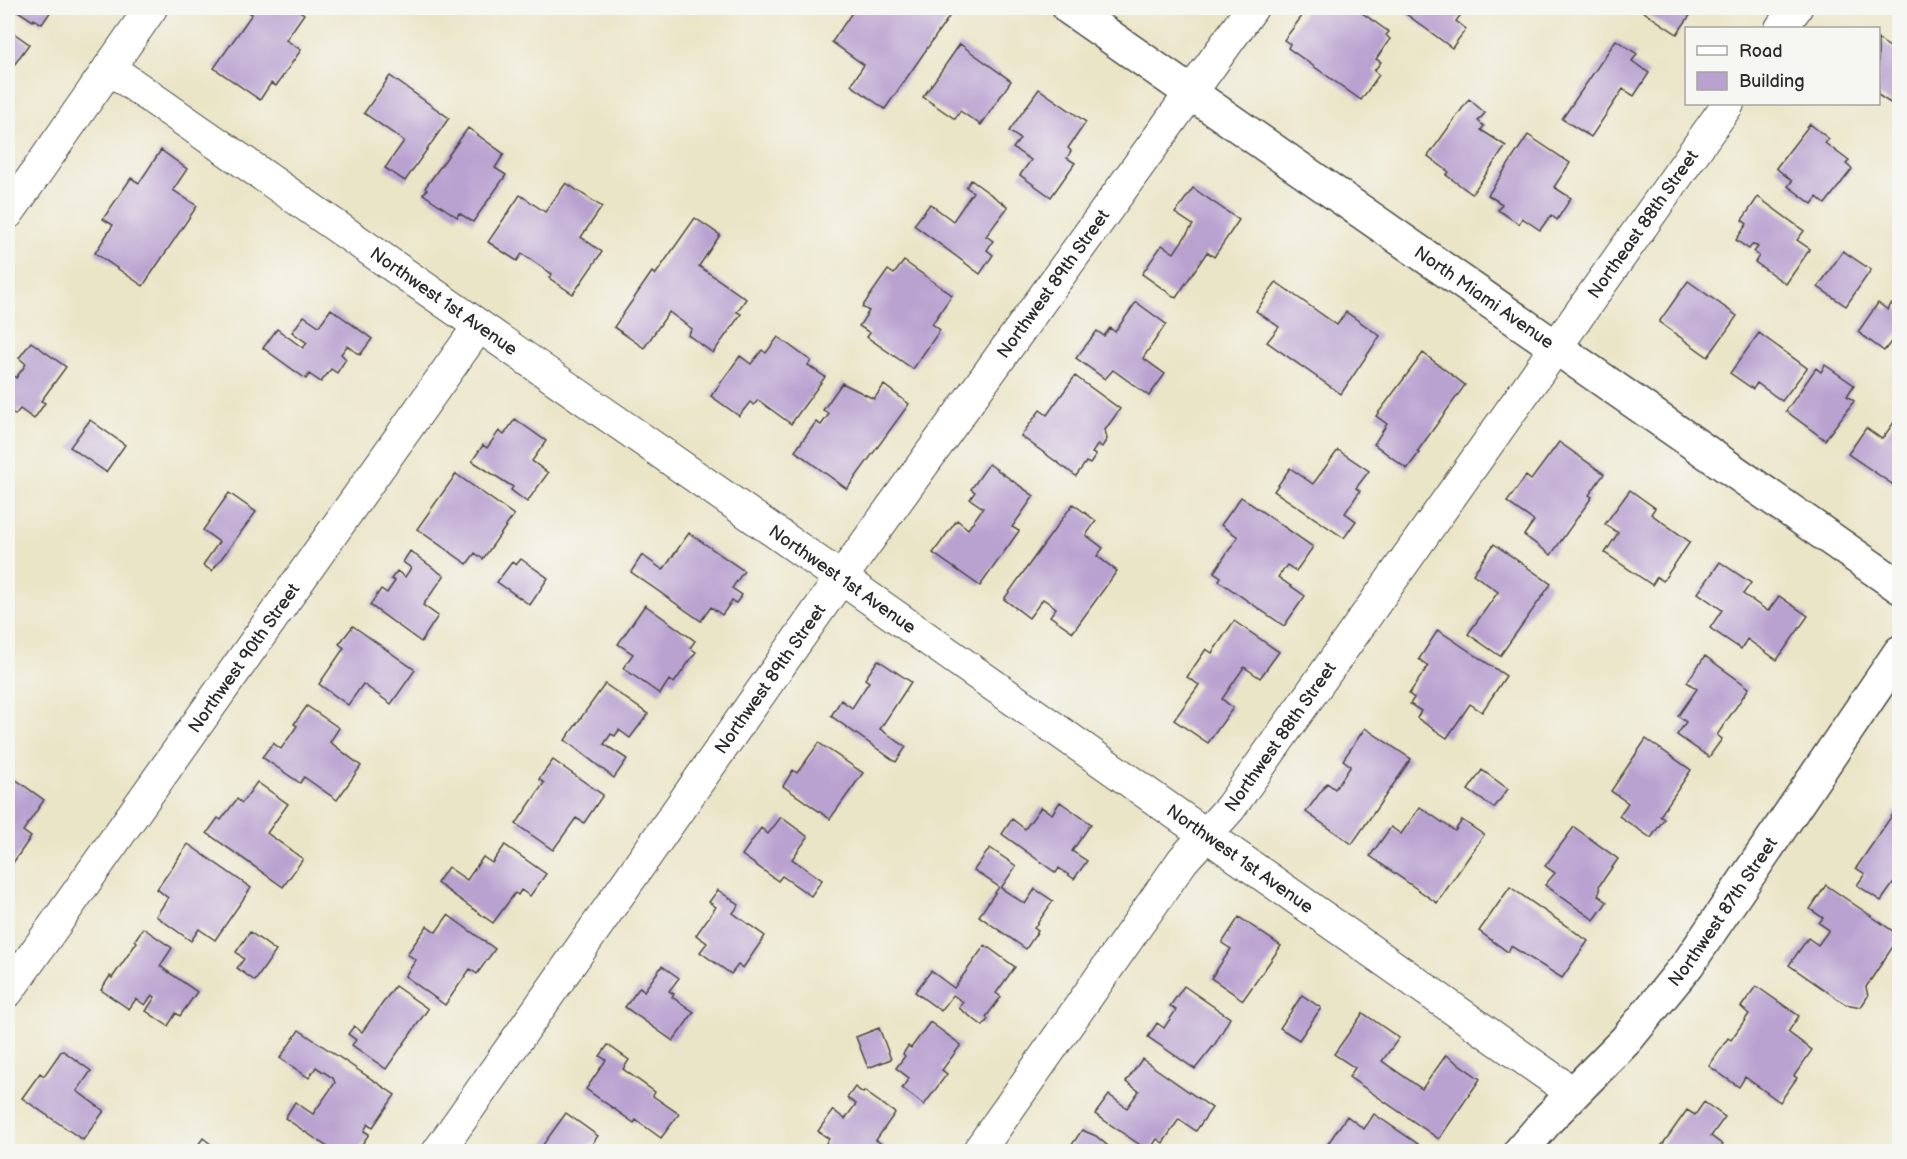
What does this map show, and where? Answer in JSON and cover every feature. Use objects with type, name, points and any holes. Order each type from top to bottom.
[{"type":"main road","name":"North Miami Avenue","points":[[1069,8],[1899,587]]},
{"type":"main road","name":"Northwest 87th Street","points":[[1520,1152],[1573,1093],[1626,1040],[1688,964],[1899,652]]},
{"type":"street","points":[[8,213],[151,8]]},
{"type":"street","name":"Northwest 89th Street","points":[[438,1152],[841,578],[1252,8]]},
{"type":"street","points":[[1782,27],[1796,8]]},
{"type":"street","name":"Northwest 1st Avenue","points":[[109,68],[841,578],[1573,1093]]},
{"type":"street","name":"Northeast 88th Street","points":[[1556,346],[1727,105]]},
{"type":"street","name":"Northwest 90th Street","points":[[8,991],[479,326]]},
{"type":"street","name":"Northwest 88th Street","points":[[978,1152],[1183,860],[1230,808],[1556,346]]},
{"type":"building","points":[[13,8],[46,8],[51,11],[42,24]]},
{"type":"building","points":[[242,8],[295,8],[304,14],[286,40],[301,50],[276,86],[271,83],[260,100],[214,68],[252,14]]},
{"type":"building","points":[[855,8],[936,8],[949,17],[885,109],[851,85],[864,65],[832,42]]},
{"type":"building","points":[[1308,8],[1355,8],[1389,32],[1386,35],[1390,39],[1376,59],[1381,62],[1374,71],[1379,75],[1361,100],[1288,48],[1290,44],[1284,40]]},
{"type":"building","points":[[1398,8],[1466,8],[1456,21],[1466,29],[1452,48]]},
{"type":"building","points":[[1638,8],[1695,8],[1677,34]]},
{"type":"building","points":[[8,29],[29,44],[12,68],[8,65]]},
{"type":"building","points":[[1616,40],[1637,54],[1632,61],[1649,73],[1634,96],[1623,89],[1591,137],[1562,119]]},
{"type":"building","points":[[1880,40],[1900,54],[1900,100],[1895,106],[1880,96]]},
{"type":"building","points":[[960,44],[1011,81],[981,125],[960,111],[955,119],[923,97]]},
{"type":"building","points":[[390,76],[449,118],[405,181],[385,168],[404,141],[364,113]]},
{"type":"building","points":[[1039,89],[1086,122],[1068,148],[1071,151],[1067,158],[1075,163],[1051,197],[1020,175],[1031,160],[1013,148],[1020,139],[1009,131]]},
{"type":"building","points":[[1469,99],[1485,113],[1478,121],[1484,126],[1481,130],[1506,146],[1472,194],[1446,175],[1449,172],[1428,156]]},
{"type":"building","points":[[1810,124],[1829,139],[1825,143],[1849,161],[1846,164],[1852,169],[1825,204],[1817,197],[1812,204],[1788,186],[1792,181],[1776,168]]},
{"type":"building","points":[[468,128],[504,154],[495,168],[506,175],[473,222],[459,213],[457,217],[423,194]]},
{"type":"building","points":[[1528,135],[1570,163],[1554,187],[1571,198],[1557,220],[1551,215],[1540,230],[1522,218],[1519,224],[1498,210],[1502,204],[1488,195]]},
{"type":"building","points":[[161,150],[187,169],[173,190],[197,206],[143,286],[95,253],[113,225],[103,219],[131,178],[139,183]]},
{"type":"building","points":[[971,180],[1008,207],[986,236],[993,241],[987,250],[993,255],[980,274],[914,225],[930,204],[953,221],[973,192],[966,187]]},
{"type":"building","points":[[566,183],[602,207],[581,237],[602,252],[573,294],[549,278],[552,274],[522,254],[517,261],[488,242],[520,195],[545,212]]},
{"type":"building","points":[[1193,188],[1239,220],[1214,257],[1207,252],[1176,298],[1142,274],[1162,245],[1174,253],[1193,225],[1175,213]]},
{"type":"building","points":[[1758,197],[1804,231],[1797,240],[1810,249],[1786,284],[1755,262],[1759,256],[1754,252],[1758,247],[1753,244],[1749,249],[1736,240],[1747,224],[1742,220]]},
{"type":"building","points":[[695,218],[720,235],[699,266],[746,299],[737,312],[741,314],[713,353],[688,335],[692,329],[669,312],[644,348],[614,327],[652,272],[655,275]]},
{"type":"building","points":[[1843,251],[1871,270],[1846,306],[1818,287]]},
{"type":"building","points":[[904,261],[952,295],[932,324],[940,330],[913,369],[867,337],[870,333],[859,326],[869,311],[862,307],[888,270],[894,274]]},
{"type":"building","points":[[1688,281],[1737,316],[1708,357],[1659,322]]},
{"type":"building","points":[[1276,282],[1337,325],[1346,312],[1380,336],[1341,394],[1267,342],[1279,327],[1256,311]]},
{"type":"building","points":[[1136,302],[1166,324],[1143,358],[1165,374],[1149,396],[1113,370],[1105,379],[1076,358],[1097,331],[1104,336],[1110,328],[1115,332]]},
{"type":"building","points":[[1878,303],[1888,310],[1891,304],[1900,310],[1900,330],[1884,351],[1858,332]]},
{"type":"building","points":[[331,309],[372,339],[360,355],[347,346],[341,354],[346,359],[337,373],[331,369],[321,382],[309,374],[306,379],[263,348],[277,329],[303,348],[307,343],[292,332],[304,316],[319,326]]},
{"type":"building","points":[[1759,333],[1807,368],[1782,401],[1757,383],[1753,389],[1730,373]]},
{"type":"building","points":[[778,337],[811,361],[808,365],[825,377],[791,424],[758,400],[754,405],[750,402],[739,416],[711,396],[740,356],[751,364],[762,350],[766,353]]},
{"type":"building","points":[[31,342],[66,367],[41,401],[45,403],[34,419],[20,409],[15,415],[8,409],[8,381],[12,374],[16,378],[26,364],[19,358]]},
{"type":"building","points":[[1423,353],[1465,385],[1407,469],[1374,444],[1387,424],[1376,416]]},
{"type":"building","points":[[1825,365],[1854,385],[1847,396],[1854,401],[1825,440],[1786,411],[1816,368],[1821,372]]},
{"type":"building","points":[[1075,376],[1120,409],[1105,430],[1107,439],[1102,447],[1098,444],[1092,453],[1096,455],[1090,464],[1086,462],[1076,476],[1021,436],[1040,410],[1047,415]]},
{"type":"building","points":[[842,383],[874,399],[884,385],[909,404],[847,489],[795,451],[816,422],[821,425],[829,414],[823,410]]},
{"type":"building","points":[[1900,414],[1900,479],[1895,486],[1848,454],[1866,428],[1882,439]]},
{"type":"building","points":[[515,419],[546,441],[532,461],[548,473],[527,502],[511,490],[513,487],[472,461],[483,445],[487,448],[499,431],[504,435]]},
{"type":"building","points":[[90,420],[125,445],[106,472],[70,447]]},
{"type":"building","points":[[1559,442],[1604,474],[1589,495],[1592,497],[1551,555],[1524,535],[1534,521],[1507,502],[1526,476],[1531,480]]},
{"type":"building","points":[[1338,450],[1369,471],[1356,488],[1360,491],[1345,513],[1356,521],[1344,538],[1274,491],[1290,468],[1313,484]]},
{"type":"building","points":[[989,464],[1034,496],[1012,527],[1019,531],[980,586],[933,553],[957,520],[968,529],[983,508],[970,499],[975,492],[971,489]]},
{"type":"building","points":[[456,474],[514,515],[483,559],[475,553],[467,564],[417,529]]},
{"type":"building","points":[[1630,490],[1655,508],[1651,514],[1690,542],[1663,581],[1657,577],[1652,585],[1605,553],[1618,533],[1605,524]]},
{"type":"building","points":[[229,493],[256,512],[212,571],[203,565],[219,542],[203,530]]},
{"type":"building","points":[[1241,497],[1313,547],[1296,571],[1287,565],[1278,577],[1305,596],[1284,626],[1219,581],[1221,577],[1214,572],[1238,537],[1221,525]]},
{"type":"building","points":[[1073,504],[1096,521],[1086,535],[1103,548],[1097,556],[1117,571],[1073,632],[1050,616],[1056,608],[1043,599],[1029,618],[1004,599]]},
{"type":"building","points":[[689,533],[744,571],[732,588],[742,595],[736,603],[732,601],[722,615],[711,607],[701,621],[631,572],[642,555],[663,570]]},
{"type":"building","points":[[1494,544],[1551,584],[1500,656],[1468,634],[1498,592],[1473,574]]},
{"type":"building","points":[[410,551],[444,576],[423,605],[438,616],[421,642],[370,605],[381,589],[387,593],[395,581],[391,579],[397,571],[405,577],[411,568],[403,562]]},
{"type":"building","points":[[521,559],[548,578],[530,605],[497,582],[512,562],[516,565]]},
{"type":"building","points":[[1720,562],[1751,583],[1743,594],[1768,611],[1779,596],[1808,616],[1777,660],[1747,639],[1741,649],[1710,628],[1722,610],[1698,593]]},
{"type":"building","points":[[645,605],[695,641],[690,648],[696,652],[674,683],[669,680],[660,694],[623,668],[633,654],[618,644]]},
{"type":"building","points":[[1234,621],[1279,652],[1260,678],[1244,667],[1222,699],[1233,708],[1208,743],[1174,720],[1199,685],[1187,677],[1206,649],[1212,653]]},
{"type":"building","points":[[353,626],[415,670],[391,704],[363,684],[348,705],[319,684],[344,648],[339,644]]},
{"type":"building","points":[[1438,630],[1506,676],[1482,712],[1470,704],[1447,738],[1417,718],[1421,711],[1410,704],[1414,698],[1409,694],[1428,666],[1419,659]]},
{"type":"building","points":[[1705,656],[1749,688],[1717,735],[1722,739],[1709,757],[1677,735],[1686,722],[1678,716],[1697,689],[1687,682]]},
{"type":"building","points":[[878,660],[911,682],[880,729],[906,747],[896,762],[831,716],[841,700],[852,708],[869,682],[865,679]]},
{"type":"building","points":[[605,684],[648,714],[630,738],[619,730],[615,736],[611,734],[604,744],[627,759],[614,778],[565,740]]},
{"type":"building","points":[[307,706],[339,728],[330,742],[361,766],[337,800],[304,777],[300,783],[262,757],[273,743],[281,749],[297,726],[294,724]]},
{"type":"building","points":[[1365,728],[1411,759],[1352,844],[1306,812],[1327,783],[1335,789],[1351,766],[1343,760]]},
{"type":"building","points":[[1646,739],[1691,770],[1660,816],[1664,819],[1651,838],[1619,816],[1628,803],[1611,791]]},
{"type":"building","points":[[819,743],[863,773],[830,819],[783,786],[793,770],[797,773]]},
{"type":"building","points":[[553,760],[603,795],[584,823],[576,818],[553,850],[516,824],[544,783],[539,779]]},
{"type":"building","points":[[1482,770],[1508,789],[1494,808],[1468,790]]},
{"type":"building","points":[[15,779],[44,800],[23,831],[31,837],[8,870],[8,790]]},
{"type":"building","points":[[257,782],[288,804],[267,833],[303,859],[283,887],[207,833],[218,818],[221,820],[237,799],[242,803]]},
{"type":"building","points":[[1060,802],[1091,824],[1072,851],[1087,861],[1074,879],[1059,868],[1056,873],[1002,834],[1012,819],[1025,829],[1041,807],[1052,814]]},
{"type":"building","points":[[1420,807],[1455,831],[1462,820],[1484,835],[1437,903],[1370,856],[1391,827],[1401,834]]},
{"type":"building","points":[[1895,811],[1900,815],[1900,874],[1881,901],[1857,885],[1865,874],[1856,868]]},
{"type":"building","points":[[781,817],[808,837],[792,859],[822,880],[811,896],[782,876],[778,881],[742,855],[761,828],[768,834]]},
{"type":"building","points":[[1574,827],[1618,859],[1599,886],[1598,895],[1607,902],[1594,920],[1545,885],[1555,873],[1545,866]]},
{"type":"building","points":[[188,844],[251,888],[215,940],[199,929],[191,941],[156,916],[168,898],[157,889]]},
{"type":"building","points":[[505,845],[546,874],[530,896],[521,890],[518,895],[515,893],[493,923],[437,883],[448,867],[467,880],[483,857],[492,863]]},
{"type":"building","points":[[990,848],[1016,866],[1001,888],[1025,904],[1035,889],[1053,901],[1034,928],[1038,931],[1026,949],[979,916],[999,887],[974,870]]},
{"type":"building","points":[[1826,885],[1900,936],[1866,987],[1868,996],[1861,1007],[1845,1004],[1789,965],[1808,938],[1818,945],[1829,930],[1819,923],[1823,918],[1810,909]]},
{"type":"building","points":[[1510,887],[1588,941],[1562,978],[1511,946],[1508,952],[1479,931]]},
{"type":"building","points":[[718,890],[739,905],[733,913],[765,936],[743,968],[738,965],[731,974],[700,952],[707,943],[696,935],[716,907],[709,902]]},
{"type":"building","points":[[448,915],[495,949],[477,974],[470,969],[445,1005],[405,976],[416,960],[407,954],[427,926],[436,932]]},
{"type":"building","points":[[1239,917],[1281,946],[1243,1000],[1211,978],[1231,949],[1222,943]]},
{"type":"building","points":[[143,928],[172,948],[160,966],[197,992],[180,1016],[176,1013],[168,1026],[146,1011],[155,997],[152,995],[145,1005],[136,999],[129,1009],[101,990],[137,942],[135,940]]},
{"type":"building","points":[[250,932],[276,951],[255,981],[237,968],[244,959],[236,952]]},
{"type":"building","points":[[985,945],[1015,967],[996,993],[1001,997],[986,1017],[988,1019],[983,1026],[959,1008],[963,1002],[953,995],[941,1011],[915,992],[931,971],[954,988]]},
{"type":"building","points":[[662,966],[679,978],[669,991],[674,994],[672,997],[694,1012],[673,1041],[625,1007],[640,987],[644,991]]},
{"type":"building","points":[[395,986],[428,1009],[386,1069],[352,1045],[356,1040],[348,1034],[354,1026],[362,1032]]},
{"type":"building","points":[[1184,986],[1230,1018],[1215,1044],[1195,1069],[1148,1037],[1157,1023],[1164,1028],[1176,1010],[1170,1006]]},
{"type":"building","points":[[1756,986],[1799,1016],[1788,1032],[1812,1050],[1794,1076],[1797,1078],[1780,1102],[1745,1077],[1739,1087],[1709,1066],[1728,1038],[1731,1040],[1749,1014],[1741,1007]]},
{"type":"building","points":[[1302,995],[1321,1008],[1299,1040],[1280,1028]]},
{"type":"building","points":[[1363,1013],[1399,1038],[1382,1061],[1422,1089],[1446,1055],[1480,1079],[1439,1139],[1349,1077],[1355,1068],[1334,1054]]},
{"type":"building","points":[[930,1022],[961,1045],[942,1070],[947,1074],[924,1105],[902,1088],[909,1078],[896,1068],[905,1056],[903,1054],[908,1046],[911,1048]]},
{"type":"building","points":[[879,1028],[891,1059],[868,1068],[856,1037]]},
{"type":"building","points":[[299,1030],[395,1095],[373,1127],[368,1124],[364,1131],[369,1134],[357,1152],[335,1152],[285,1118],[295,1102],[313,1114],[335,1083],[333,1078],[316,1067],[309,1078],[280,1058]]},
{"type":"building","points":[[608,1045],[629,1060],[623,1069],[655,1092],[653,1096],[679,1114],[661,1138],[636,1120],[634,1123],[586,1089],[606,1060],[600,1056]]},
{"type":"building","points":[[62,1050],[91,1071],[77,1091],[104,1111],[83,1140],[22,1098],[40,1073],[44,1076]]},
{"type":"building","points":[[1142,1059],[1212,1108],[1196,1131],[1179,1119],[1163,1143],[1157,1139],[1149,1151],[1095,1114],[1109,1095],[1127,1108],[1139,1091],[1126,1082]]},
{"type":"building","points":[[855,1087],[895,1113],[876,1140],[886,1147],[883,1152],[823,1152],[821,1150],[829,1139],[818,1131],[833,1110],[845,1119],[856,1104],[847,1098]]},
{"type":"building","points":[[1704,1102],[1725,1117],[1711,1136],[1723,1145],[1718,1152],[1657,1152],[1687,1110],[1695,1115]]},
{"type":"building","points":[[566,1113],[598,1136],[586,1152],[542,1152],[545,1148],[542,1146]]},
{"type":"building","points":[[1374,1114],[1418,1144],[1412,1152],[1322,1152],[1347,1116],[1364,1129]]},
{"type":"building","points":[[1082,1130],[1096,1136],[1115,1152],[1067,1152]]},
{"type":"building","points":[[203,1138],[221,1152],[193,1152]]}]
